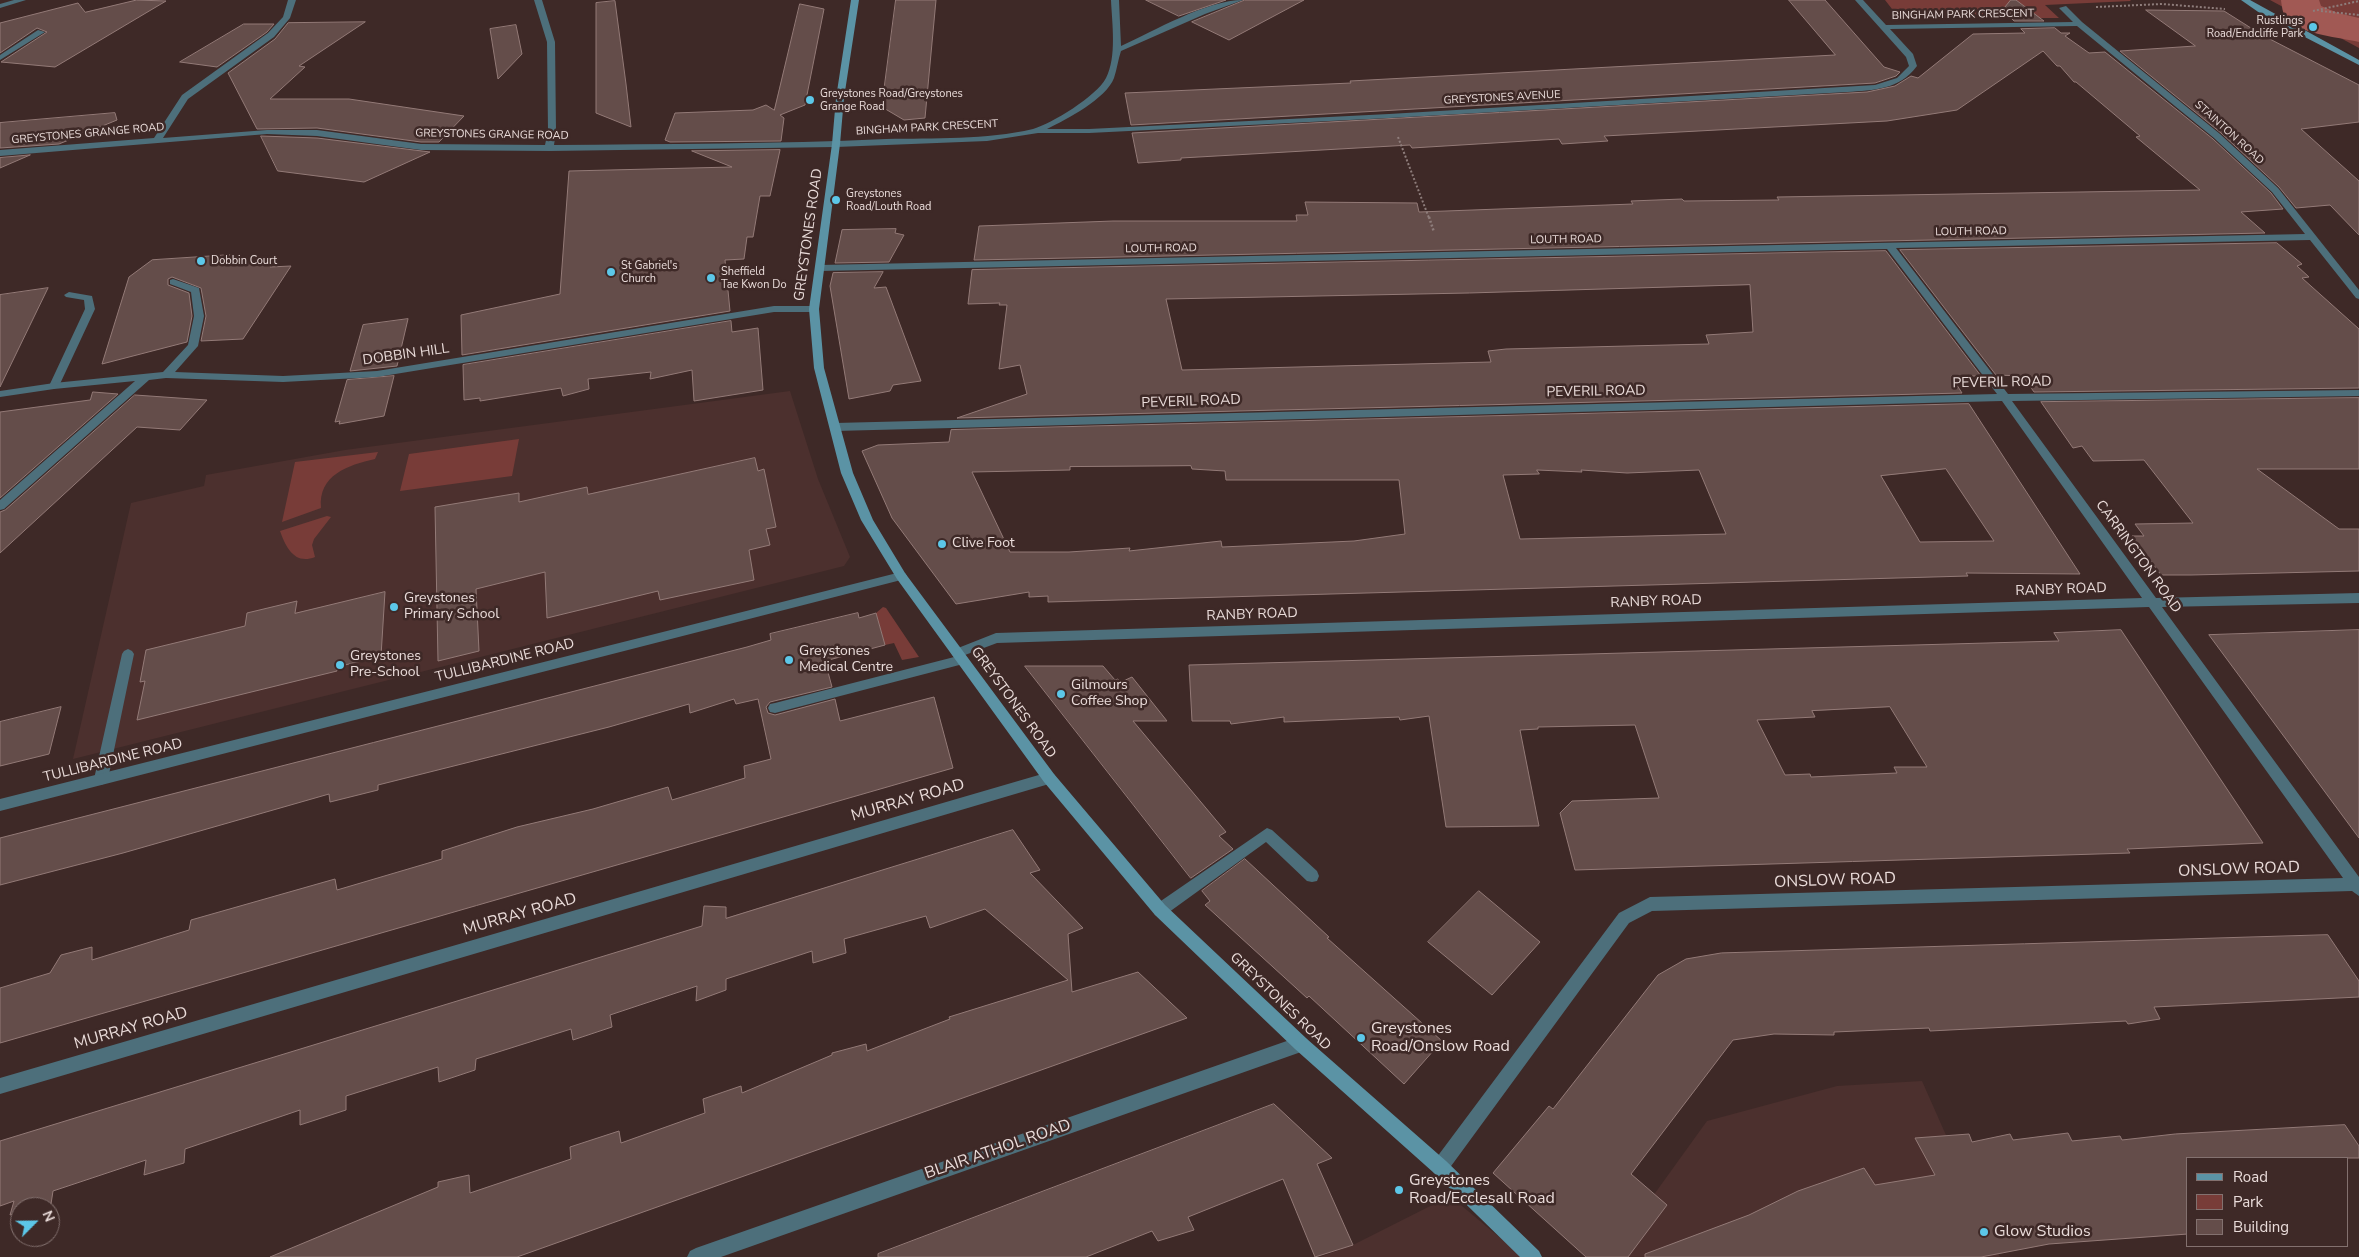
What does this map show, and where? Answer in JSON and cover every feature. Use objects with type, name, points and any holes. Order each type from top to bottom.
[{"type":"street","points":[[0,6],[22,0]]},
{"type":"street","points":[[158,139],[185,97],[271,35],[286,18],[292,0]]},
{"type":"street","points":[[538,0],[552,42],[552,131],[549,148]]},
{"type":"street","name":"GREYSTONES ROAD","points":[[855,0],[840,98],[836,144],[814,308],[819,368],[847,473],[867,520],[902,576],[1049,778],[1160,910],[1301,1044],[1440,1167],[1533,1257]]},
{"type":"street","name":"BINGHAM PARK CRESCENT","points":[[836,144],[987,138],[1036,131],[1068,115],[1092,99],[1110,79],[1117,50],[1115,0]]},
{"type":"street","points":[[1117,50],[1202,12],[1239,0]]},
{"type":"street","name":"BINGHAM PARK CRESCENT","points":[[1859,0],[1885,27],[2079,24]]},
{"type":"street","points":[[2245,0],[2267,14],[2359,63]]},
{"type":"street","name":"STAINTON ROAD","points":[[2063,8],[2079,24],[2224,142],[2275,190],[2359,296]]},
{"type":"street","name":"GREYSTONES AVENUE","points":[[1036,131],[1089,131],[1389,116],[1847,90],[1890,85],[1906,78],[1913,66],[1910,56],[1885,27]]},
{"type":"street","points":[[0,58],[40,32]]},
{"type":"street","name":"GREYSTONES GRANGE ROAD","points":[[0,153],[158,139],[267,132],[317,133],[421,147],[549,148],[836,144]]},
{"type":"street","name":"LOUTH ROAD","points":[[820,268],[2313,237]]},
{"type":"street","name":"CARRINGTON ROAD","points":[[1889,245],[2005,398],[2358,886]]},
{"type":"street","points":[[166,375],[193,346],[199,316],[196,290],[173,282]]},
{"type":"street","points":[[54,386],[90,309],[89,298],[68,294]]},
{"type":"street","name":"DOBBIN HILL","points":[[0,394],[54,386],[166,375],[283,379],[377,374],[774,310],[814,308]]},
{"type":"street","points":[[0,506],[145,378]]},
{"type":"street","name":"PEVERIL ROAD","points":[[835,427],[1325,413],[2005,398],[2359,393]]},
{"type":"street","name":"TULLIBARDINE ROAD","points":[[0,805],[902,576]]},
{"type":"street","name":"RANBY ROAD","points":[[775,708],[960,656],[996,638],[2152,602],[2359,598]]},
{"type":"street","points":[[101,779],[128,654]]},
{"type":"street","name":"MURRAY ROAD","points":[[0,1086],[1049,778]]},
{"type":"street","points":[[1160,910],[1266,834],[1312,876]]},
{"type":"street","name":"ONSLOW ROAD","points":[[1440,1167],[1624,918],[1650,904],[2358,886]]},
{"type":"street","name":"BLAIR ATHOL ROAD","points":[[696,1257],[1301,1044]]},
{"type":"path","points":[[2337,0],[2338,4]]},
{"type":"path","points":[[2359,1],[2338,4],[2316,11],[2359,15]]},
{"type":"path","points":[[2063,8],[2147,4],[2221,9]]},
{"type":"path","points":[[1389,116],[1417,182],[1441,254]]},
{"type":"shaded area","name":"Greystones Primary School","points":[[790,391],[818,479],[850,557],[844,566],[73,759],[131,503],[204,486],[206,475],[345,450]]},
{"type":"shaded area","points":[[1922,1081],[2000,1257],[1609,1257],[1707,1121],[1837,1086]]},
{"type":"shaded area","points":[[1450,1196],[1523,1257],[1320,1257],[1353,1245]]},
{"type":"green space","points":[[1885,0],[2131,1],[2045,5],[2059,18],[1899,18]]},
{"type":"green space","points":[[2270,0],[2359,0],[2359,48]]},
{"type":"green space","points":[[519,439],[512,476],[400,491],[409,454]]},
{"type":"green space","points":[[378,452],[375,459],[345,468],[337,473],[324,487],[321,497],[321,508],[282,522],[295,462]]},
{"type":"green space","points":[[327,516],[331,517],[314,539],[312,545],[315,557],[302,559],[288,549],[280,531]]},
{"type":"green space","points":[[883,607],[886,608],[919,657],[902,660],[894,643],[885,645],[876,613]]},
{"type":"building","points":[[137,0],[166,1],[55,67],[1,62],[47,32],[37,28],[0,53],[0,23],[78,3],[85,12]]},
{"type":"building","points":[[896,0],[936,0],[925,118],[904,120],[882,107]]},
{"type":"building","points":[[1146,0],[1226,0],[1179,16]]},
{"type":"building","points":[[1245,0],[1304,0],[1229,40],[1192,22]]},
{"type":"building","points":[[1789,0],[1825,0],[1884,67],[1900,72],[1896,76],[1875,83],[1131,125],[1125,93],[1351,83],[1350,81],[1835,55]]},
{"type":"building","points":[[2011,0],[2016,0],[2044,21],[2014,21],[2003,10]]},
{"type":"building","points":[[615,1],[631,127],[596,113],[596,3]]},
{"type":"building","points":[[800,4],[824,9],[805,105],[780,115],[784,118],[781,141],[670,142],[665,140],[675,113],[753,110],[766,105],[774,110]]},
{"type":"building","points":[[2146,10],[2224,11],[2262,35],[2359,85],[2359,122],[2301,129],[2359,181],[2359,235],[2330,205],[2296,208],[2279,187],[2221,133],[2120,51],[2195,46]]},
{"type":"building","points":[[365,22],[299,66],[305,67],[270,99],[349,99],[464,116],[439,142],[421,142],[317,128],[257,129],[228,73],[275,39],[288,23]]},
{"type":"building","points":[[244,24],[274,24],[267,32],[217,67],[180,62]]},
{"type":"building","points":[[516,25],[522,54],[498,79],[490,29]]},
{"type":"building","points":[[2055,28],[2061,33],[2070,33],[2065,36],[2089,53],[2105,52],[2213,139],[2271,193],[2283,209],[2241,212],[2265,233],[974,260],[979,226],[1113,221],[1297,221],[1296,215],[1308,215],[1305,202],[1417,203],[1419,212],[1633,204],[1631,201],[1682,199],[1684,201],[1779,200],[1777,197],[2200,190],[2136,137],[2140,136],[2074,82],[2043,51],[1957,110],[1887,121],[1604,136],[1608,141],[1562,144],[1559,139],[1412,148],[1410,145],[1181,158],[1181,160],[1138,163],[1132,133],[1867,92],[1895,86],[1911,76],[1918,78],[1973,34],[2025,33],[2021,29]]},
{"type":"building","points":[[115,113],[117,120],[59,144],[0,148],[0,123]]},
{"type":"building","points":[[261,136],[317,138],[430,152],[364,182],[278,171]]},
{"type":"building","points":[[780,150],[770,196],[760,196],[753,237],[747,237],[744,259],[725,260],[730,311],[462,355],[461,315],[560,294],[569,171],[732,167],[692,151]]},
{"type":"building","points":[[30,155],[0,168],[0,158]]},
{"type":"building","points":[[896,229],[895,233],[904,235],[889,262],[835,263],[842,230]]},
{"type":"building","points":[[2277,243],[2302,264],[2297,266],[2309,277],[2302,278],[2359,329],[2359,388],[2034,392],[2023,376],[1996,375],[1900,250]]},
{"type":"building","points":[[1886,251],[1981,376],[1951,376],[1962,393],[957,418],[1027,394],[1020,365],[999,369],[1007,305],[999,305],[1000,303],[968,304],[972,270]],"holes":[[[1750,285],[1753,332],[1706,335],[1709,344],[1488,351],[1491,362],[1182,370],[1166,299]]]},
{"type":"building","points":[[230,255],[227,259],[252,259],[249,263],[272,262],[270,267],[291,266],[243,339],[201,341],[206,316],[201,288],[172,277],[168,279],[168,285],[189,293],[192,316],[187,342],[102,364],[129,277],[152,260]]},
{"type":"building","points":[[883,272],[874,288],[886,287],[921,381],[893,385],[890,391],[849,399],[830,286],[833,273]]},
{"type":"building","points":[[48,288],[0,387],[0,295]]},
{"type":"building","points":[[408,319],[397,366],[350,371],[363,325]]},
{"type":"building","points":[[731,321],[732,332],[758,328],[763,390],[694,401],[692,370],[650,379],[651,372],[588,379],[589,389],[563,396],[561,388],[480,401],[480,398],[464,400],[463,365]]},
{"type":"building","points":[[394,376],[384,416],[339,424],[340,421],[335,422],[347,380]]},
{"type":"building","points":[[93,392],[118,394],[0,498],[0,412],[90,400]]},
{"type":"building","points":[[135,395],[207,400],[180,430],[137,427],[0,553],[0,512],[5,510]]},
{"type":"building","points":[[2359,398],[2359,469],[2257,469],[2339,529],[2359,529],[2359,571],[2191,575],[2161,575],[2132,536],[2144,536],[2135,524],[2193,523],[2144,460],[2093,461],[2082,446],[2073,448],[2041,402]]},
{"type":"building","points":[[1969,404],[2080,574],[1966,573],[1968,576],[1048,602],[1048,596],[1029,597],[1029,592],[956,604],[892,518],[862,451],[878,445],[949,442],[951,430]],"holes":[[[1191,466],[1192,469],[1225,471],[1226,480],[1399,480],[1405,534],[1354,541],[1222,547],[1221,541],[1129,551],[1130,548],[1069,552],[1010,552],[972,472],[1070,470],[1070,467]],[[1946,469],[1994,541],[1920,542],[1881,476]],[[1537,470],[1627,473],[1699,470],[1726,534],[1520,539],[1503,475],[1539,474]]]},
{"type":"building","points":[[755,458],[758,471],[764,469],[776,527],[766,529],[770,545],[749,550],[754,580],[660,600],[658,591],[547,618],[545,572],[476,589],[479,651],[438,661],[435,507],[519,493],[519,502],[587,487],[588,494]]},
{"type":"building","points":[[385,592],[381,656],[337,667],[337,671],[137,720],[145,681],[140,682],[146,650],[245,626],[247,613],[297,601],[295,613]]},
{"type":"building","points":[[858,613],[859,618],[876,613],[885,645],[825,661],[832,687],[770,702],[766,707],[768,713],[775,715],[835,699],[840,721],[934,697],[953,768],[0,1043],[0,988],[50,973],[61,955],[92,947],[92,960],[189,930],[191,920],[335,879],[337,890],[442,859],[442,851],[517,827],[593,809],[668,787],[672,800],[745,778],[744,766],[771,759],[758,699],[736,704],[734,699],[690,713],[689,704],[609,727],[378,785],[378,790],[330,802],[329,794],[123,853],[0,885],[0,838],[747,647],[771,640],[770,634]]},
{"type":"building","points":[[2121,630],[2263,843],[2127,849],[2130,853],[1575,870],[1560,813],[1572,801],[1659,798],[1635,725],[1538,727],[1538,729],[1520,730],[1539,826],[1446,827],[1429,716],[1400,720],[1399,717],[1284,722],[1284,717],[1231,724],[1230,721],[1192,721],[1189,665],[2059,641],[2054,633]],"holes":[[[1890,707],[1927,767],[1894,767],[1897,773],[1811,777],[1810,774],[1785,775],[1757,720],[1815,717],[1812,711]]]},
{"type":"building","points":[[2359,630],[2359,838],[2209,635]]},
{"type":"building","points":[[1025,666],[1103,666],[1115,680],[1118,679],[1121,682],[1132,677],[1167,721],[1133,721],[1226,832],[1219,836],[1233,849],[1191,878]]},
{"type":"building","points":[[61,707],[49,754],[0,766],[0,722]]},
{"type":"building","points":[[1013,830],[1040,870],[1030,873],[1083,928],[1068,934],[1072,992],[1138,972],[1187,1018],[517,1257],[270,1257],[438,1187],[438,1182],[469,1175],[470,1193],[571,1159],[570,1147],[619,1131],[621,1143],[705,1113],[703,1099],[741,1086],[742,1093],[832,1055],[832,1053],[866,1044],[867,1051],[950,1019],[949,1017],[1068,980],[985,909],[930,928],[926,916],[844,939],[846,953],[813,963],[812,951],[726,979],[726,990],[696,1001],[697,986],[610,1015],[612,1027],[573,1040],[571,1029],[476,1059],[475,1070],[439,1082],[438,1067],[346,1096],[346,1110],[300,1125],[300,1110],[185,1149],[184,1163],[144,1175],[146,1160],[53,1191],[52,1197],[10,1197],[10,1202],[0,1206],[0,1141],[702,926],[704,906],[726,907],[726,918]]},
{"type":"building","points":[[1245,859],[1329,937],[1327,938],[1442,1041],[1404,1084],[1309,996],[1307,998],[1205,905],[1210,901],[1202,891]]},
{"type":"building","points":[[1479,891],[1540,942],[1492,995],[1428,942]]},
{"type":"building","points":[[2328,935],[2359,981],[2359,997],[2154,1007],[2160,1019],[2128,1024],[2126,1021],[1930,1031],[1929,1028],[1834,1032],[1834,1035],[1774,1034],[1733,1040],[1631,1174],[1667,1205],[1628,1257],[1586,1257],[1493,1173],[1549,1106],[1553,1109],[1658,975],[1686,959],[1721,953]]},
{"type":"building","points":[[1274,1104],[1332,1158],[1317,1164],[1353,1245],[1315,1257],[1283,1179],[1188,1217],[1194,1230],[1158,1241],[1152,1231],[1086,1257],[878,1257],[878,1254]]},
{"type":"building","points":[[2345,1125],[2359,1146],[2359,1158],[2186,1157],[2186,1234],[2049,1244],[1981,1257],[1645,1257],[1645,1254],[1749,1215],[1798,1191],[1864,1168],[1875,1185],[1935,1175],[1915,1138],[1969,1134],[1972,1142],[2010,1134],[2013,1140],[2068,1133],[2072,1141],[2120,1136],[2122,1140],[2175,1134]]},
{"type":"waterway","points":[[2300,0],[2303,13],[2326,23],[2359,30]]},
{"type":"place","name":"Rustlings Road/Endcliffe Park","points":[[2313,27]]},
{"type":"place","name":"Greystones Road/Greystones Grange Road","points":[[810,100]]},
{"type":"place","name":"Greystones Road/Louth Road","points":[[836,200]]},
{"type":"place","name":"Dobbin Court","points":[[201,261]]},
{"type":"place","name":"St Gabriel's Church","points":[[611,272]]},
{"type":"place","name":"Sheffield Tae Kwon Do","points":[[711,278]]},
{"type":"place","name":"Clive Foot","points":[[942,544]]},
{"type":"place","name":"Greystones Primary School","points":[[394,607]]},
{"type":"place","name":"Greystones Medical Centre","points":[[789,660]]},
{"type":"place","name":"Greystones Pre-School","points":[[340,665]]},
{"type":"place","name":"Gilmours Coffee Shop","points":[[1061,694]]},
{"type":"place","name":"Greystones Road/Onslow Road","points":[[1361,1038]]},
{"type":"place","name":"Greystones Road/Ecclesall Road","points":[[1399,1190]]},
{"type":"place","name":"Glow Studios","points":[[1984,1232]]}]
